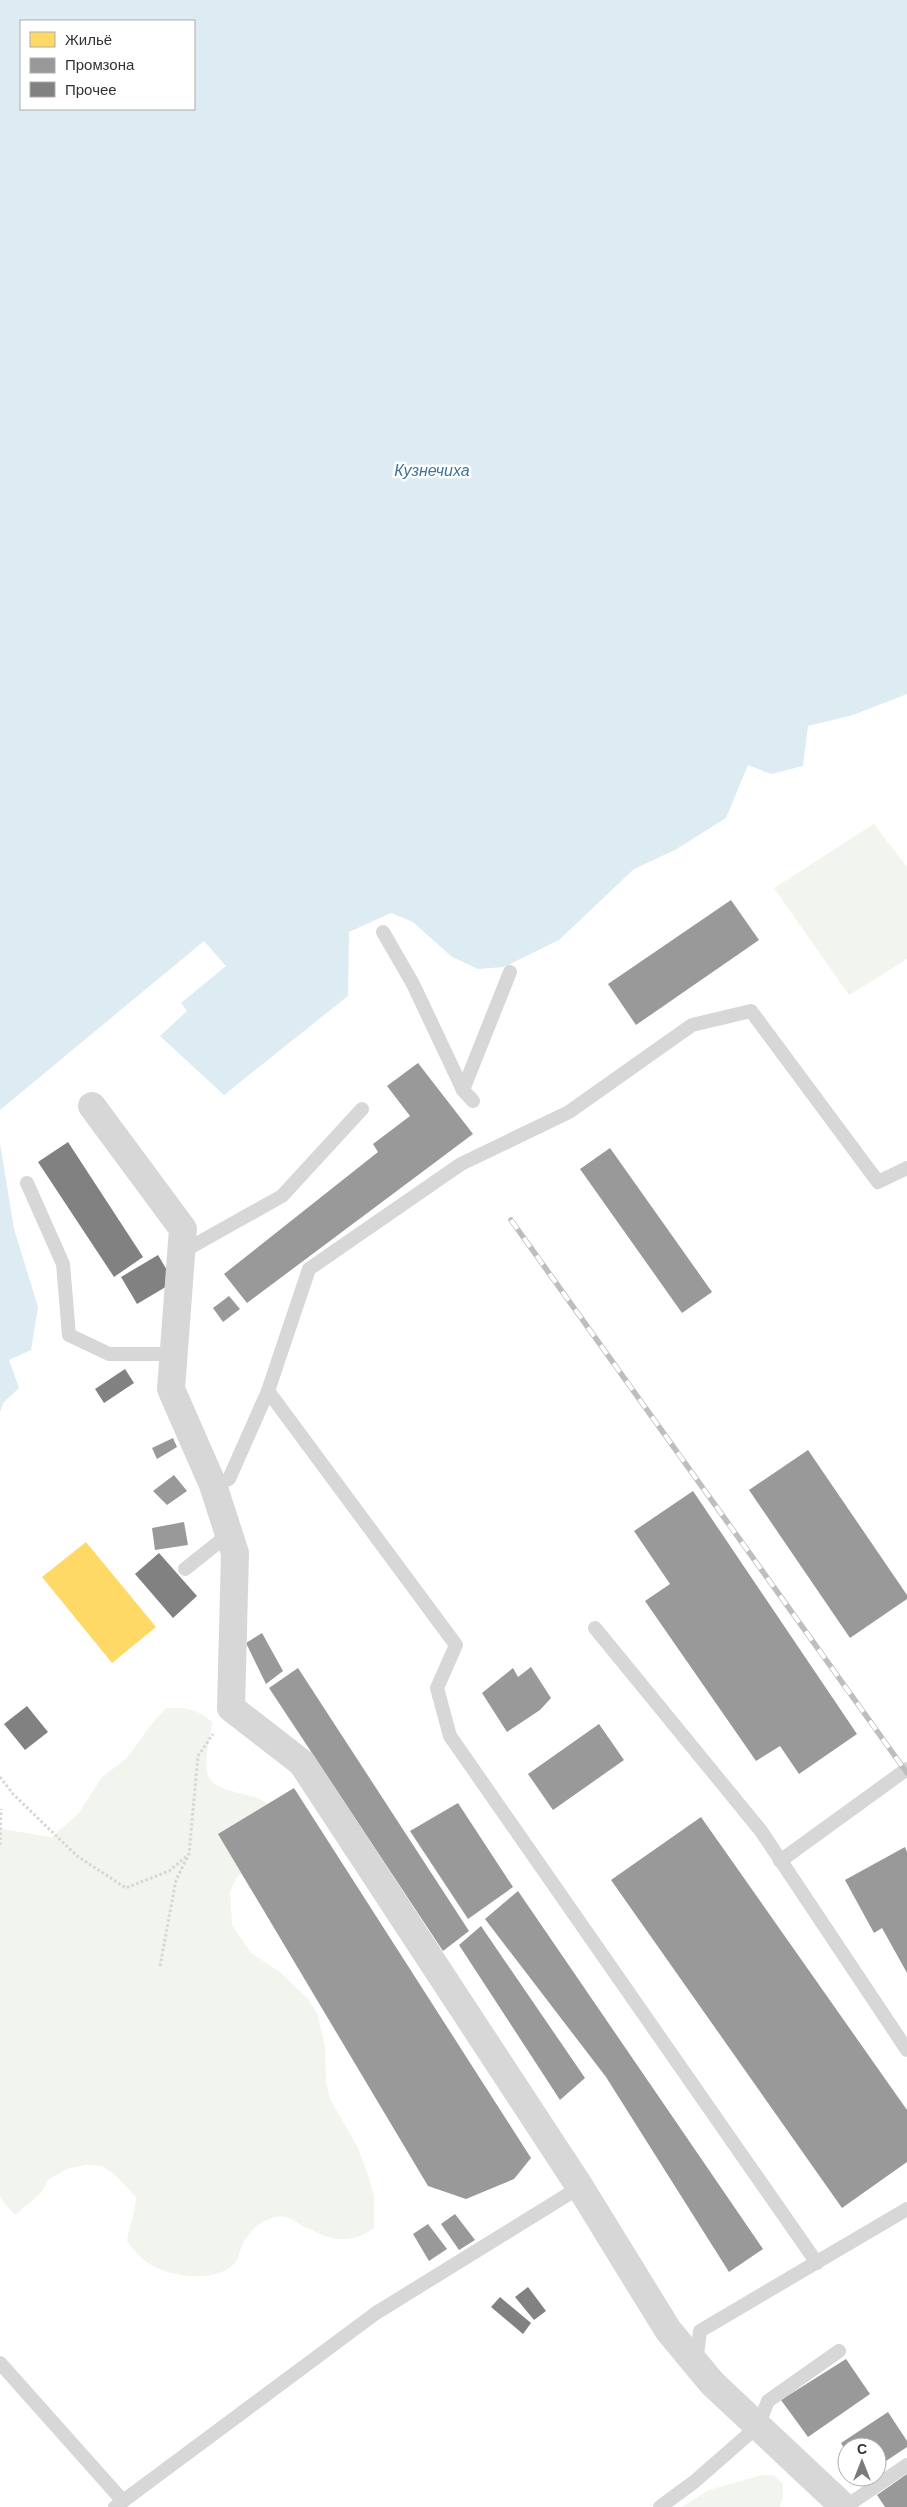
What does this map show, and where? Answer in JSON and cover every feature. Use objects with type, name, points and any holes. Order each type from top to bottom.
[{"type":"street","points":[[92,1106],[183,1229],[180,1294],[172,1354],[172,1389],[213,1485],[235,1553],[231,1708],[302,1763],[580,2187],[668,2330],[712,2383],[844,2507]]},
{"type":"lane","points":[[383,932],[413,984],[463,1090],[473,1101]]},
{"type":"lane","points":[[463,1090],[510,972]]},
{"type":"lane","points":[[213,1485],[229,1479],[268,1391],[309,1269],[461,1164],[569,1112],[692,1024],[751,1011],[878,1182],[907,1168]]},
{"type":"lane","points":[[182,1252],[282,1196],[362,1109]]},
{"type":"lane","points":[[28,1183],[63,1264],[69,1334],[109,1354],[172,1354]]},
{"type":"lane","points":[[268,1391],[456,1645],[438,1688],[450,1736],[816,2263]]},
{"type":"lane","points":[[185,1569],[229,1534]]},
{"type":"lane","points":[[595,1628],[760,1831],[907,2050]]},
{"type":"lane","points":[[780,1861],[907,1770]]},
{"type":"lane","points":[[0,2363],[119,2504],[376,2313],[580,2187]]},
{"type":"lane","points":[[696,2364],[700,2331],[907,2209]]},
{"type":"lane","points":[[660,2507],[694,2482],[758,2426],[768,2402],[839,2351]]},
{"type":"lane","points":[[844,2507],[907,2465]]},
{"type":"path","points":[[160,1966],[176,1880],[189,1854],[198,1756],[231,1708]]},
{"type":"path","points":[[0,1777],[13,1794],[77,1856],[126,1888],[169,1871],[189,1854]]},
{"type":"path","points":[[0,1846],[1,1809]]},
{"type":"shaded area","points":[[874,824],[907,867],[907,959],[849,995],[774,888]]},
{"type":"shaded area","points":[[166,1708],[196,1711],[212,1722],[206,1759],[209,1779],[222,1788],[264,1801],[277,1815],[252,1866],[237,1877],[230,1891],[232,1925],[251,1953],[280,1972],[307,1998],[317,2013],[325,2046],[326,2082],[330,2099],[357,2146],[374,2196],[374,2228],[365,2234],[347,2239],[330,2238],[286,2217],[275,2217],[259,2224],[251,2232],[244,2241],[237,2260],[229,2268],[207,2276],[181,2275],[168,2272],[157,2268],[139,2256],[127,2241],[136,2197],[115,2175],[102,2166],[85,2165],[67,2169],[49,2179],[40,2194],[15,2215],[0,2198],[0,1829],[52,1837],[78,1814],[102,1777],[127,1758],[153,1722]]},
{"type":"shaded area","points":[[762,2475],[774,2475],[783,2484],[780,2507],[682,2507],[709,2490]]},
{"type":"water","name":"Кузнечиха","points":[[0,0],[907,0],[907,694],[853,715],[808,726],[803,766],[771,774],[748,765],[726,818],[675,850],[634,869],[559,940],[504,967],[478,969],[452,957],[413,922],[391,913],[349,932],[348,996],[224,1095],[160,1036],[187,1011],[181,1003],[226,966],[204,941],[0,1110]]},
{"type":"water","points":[[0,1143],[14,1229],[38,1307],[31,1350],[9,1360],[19,1388],[3,1403],[0,1412]]},
{"type":"building: Жильё","points":[[86,1542],[156,1627],[112,1663],[42,1577]]},
{"type":"building: Промзона","points":[[731,900],[759,940],[636,1025],[608,984]]},
{"type":"building: Промзона","points":[[418,1063],[473,1134],[247,1303],[224,1274],[378,1152],[373,1144],[410,1116],[387,1086]]},
{"type":"building: Промзона","points":[[610,1148],[712,1292],[682,1313],[580,1169]]},
{"type":"building: Промзона","points":[[229,1296],[240,1309],[223,1322],[213,1308]]},
{"type":"building: Промзона","points":[[173,1438],[177,1447],[157,1459],[152,1448]]},
{"type":"building: Промзона","points":[[808,1450],[907,1595],[907,1599],[850,1638],[749,1490]]},
{"type":"building: Промзона","points":[[174,1475],[187,1491],[167,1505],[153,1491]]},
{"type":"building: Промзона","points":[[693,1491],[857,1734],[799,1774],[780,1746],[756,1761],[645,1601],[670,1584],[634,1531]]},
{"type":"building: Промзона","points":[[184,1522],[188,1545],[155,1550],[152,1528]]},
{"type":"building: Промзона","points":[[262,1633],[283,1671],[266,1684],[246,1643]]},
{"type":"building: Промзона","points":[[531,1667],[551,1698],[540,1710],[507,1732],[482,1693],[513,1668],[518,1677]]},
{"type":"building: Промзона","points":[[298,1668],[469,1931],[443,1951],[269,1688]]},
{"type":"building: Промзона","points":[[599,1724],[624,1760],[553,1810],[528,1774]]},
{"type":"building: Промзона","points":[[294,1788],[531,2158],[514,2179],[466,2199],[428,2186],[218,1834]]},
{"type":"building: Промзона","points":[[458,1803],[513,1887],[468,1919],[410,1831]]},
{"type":"building: Промзона","points":[[701,1817],[907,2110],[907,2162],[842,2208],[611,1880]]},
{"type":"building: Промзона","points":[[905,1847],[907,1852],[907,1973],[882,1928],[874,1933],[845,1880]]},
{"type":"building: Промзона","points":[[518,1891],[763,2249],[729,2272],[606,2077],[485,1919]]},
{"type":"building: Промзона","points":[[481,1926],[585,2078],[560,2100],[459,1945]]},
{"type":"building: Промзона","points":[[455,2214],[475,2240],[459,2250],[441,2224]]},
{"type":"building: Промзона","points":[[428,2224],[447,2249],[429,2261],[413,2234]]},
{"type":"building: Промзона","points":[[846,2359],[870,2394],[808,2437],[781,2400]]},
{"type":"building: Промзона","points":[[888,2412],[907,2441],[907,2447],[887,2460],[887,2437],[850,2437]]},
{"type":"building: Промзона","points":[[907,2474],[907,2507],[885,2507],[877,2495]]},
{"type":"building: Прочее","points":[[68,1142],[143,1257],[114,1277],[38,1162]]},
{"type":"building: Прочее","points":[[158,1255],[174,1282],[137,1304],[121,1277]]},
{"type":"building: Прочее","points":[[125,1369],[134,1383],[104,1403],[95,1389]]},
{"type":"building: Прочее","points":[[159,1553],[197,1596],[173,1618],[135,1574]]},
{"type":"building: Прочее","points":[[27,1706],[48,1732],[25,1750],[4,1724]]},
{"type":"building: Прочее","points":[[528,2287],[546,2311],[534,2320],[515,2297]]},
{"type":"building: Прочее","points":[[500,2297],[531,2323],[523,2334],[491,2307]]},
{"type":"railway","points":[[511,1220],[907,1773]]}]
